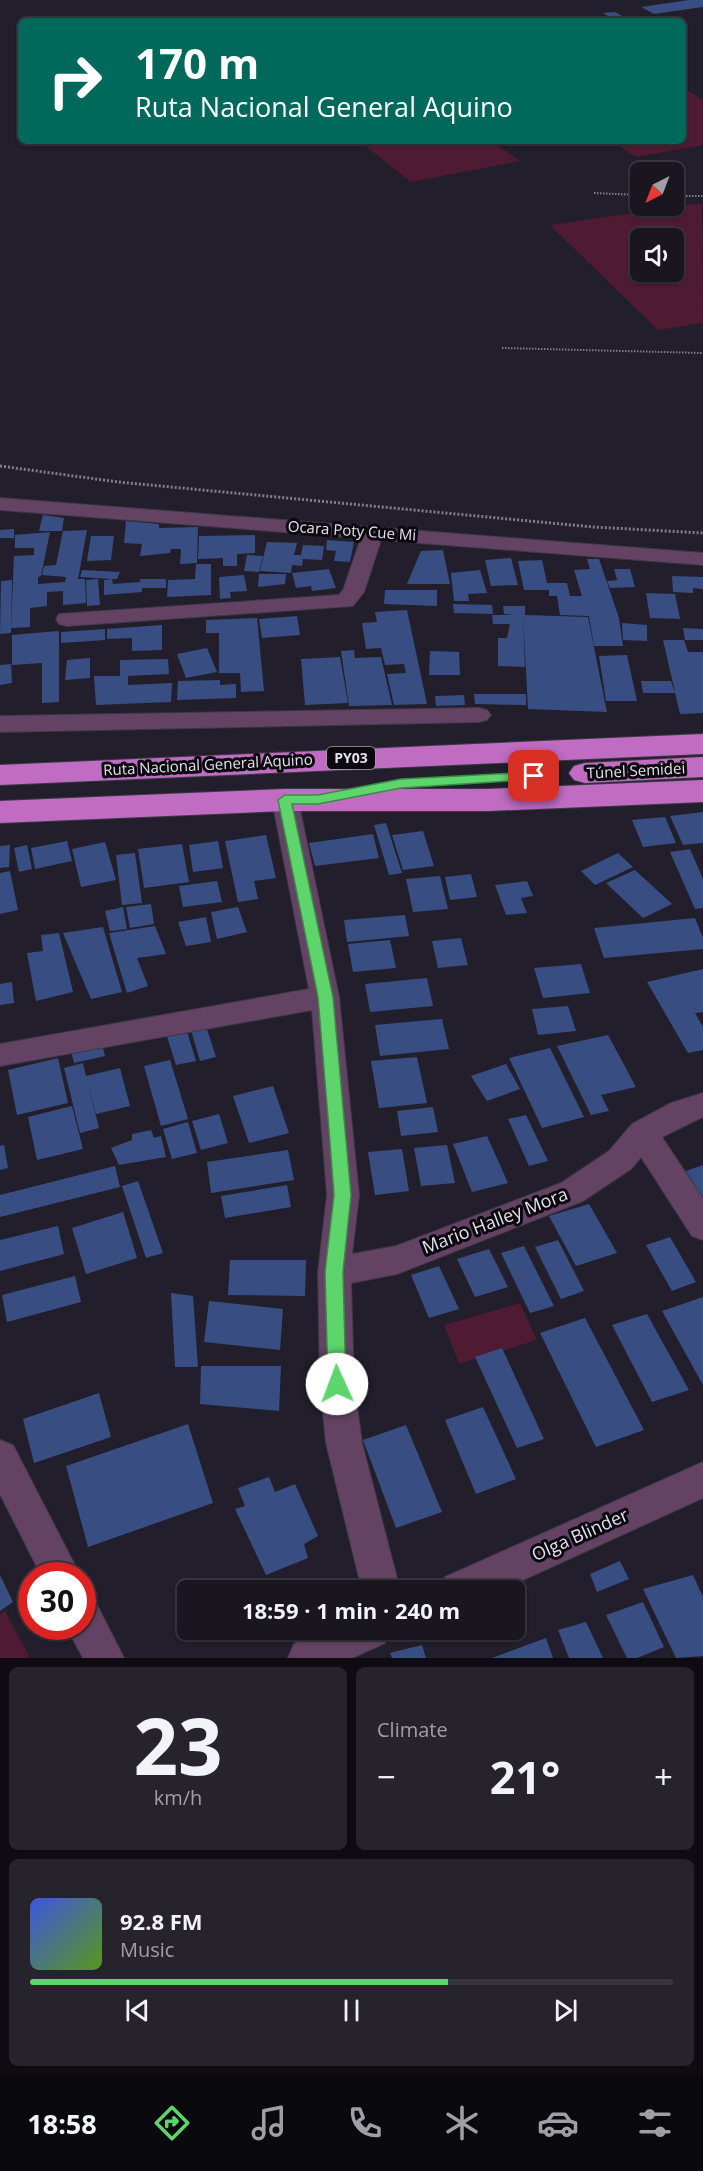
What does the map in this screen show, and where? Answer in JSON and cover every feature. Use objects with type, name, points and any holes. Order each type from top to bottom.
[{"type":"highway","name":"Ruta Nacional General Aquino","points":[[0,775],[703,744]]},
{"type":"highway","name":"Túnel Semidei","points":[[318,800],[401,783],[703,768]]},
{"type":"highway","points":[[0,812],[285,800],[488,800],[703,791]]},
{"type":"street","name":"Ocara Poty Cue Mi","points":[[0,504],[703,559]]},
{"type":"street","points":[[67,619],[345,601],[354,592],[373,533]]},
{"type":"street","points":[[0,724],[479,715]]},
{"type":"street","points":[[285,800],[325,997],[343,1195],[334,1272],[337,1384],[344,1443],[378,1580]]},
{"type":"street","points":[[0,1054],[325,997]]},
{"type":"street","name":"Mario Halley Mora","points":[[334,1272],[397,1260],[572,1192],[620,1160],[642,1133],[682,1112],[703,1105]]},
{"type":"street","points":[[642,1133],[703,1226]]},
{"type":"street","points":[[0,1457],[54,1562]]},
{"type":"street","name":"Olga Blinder","points":[[480,1580],[703,1480]]},
{"type":"street","points":[[94,1640],[104,1658]]},
{"type":"street","points":[[308,1658],[347,1640]]},
{"type":"path","points":[[594,193],[630,195]]},
{"type":"path","points":[[684,196],[703,196]]},
{"type":"path","points":[[502,348],[703,353]]},
{"type":"path","points":[[0,466],[130,483],[593,527],[703,533]]},
{"type":"shaded area","points":[[686,90],[703,100],[703,145],[636,157],[616,144],[686,144]]},
{"type":"shaded area","points":[[363,144],[495,144],[520,161],[411,182]]},
{"type":"shaded area","points":[[702,203],[703,323],[658,330],[550,225],[630,213],[630,216],[684,216],[684,206]]},
{"type":"shaded area","points":[[520,1303],[537,1340],[459,1364],[444,1325]]},
{"type":"shaded area","points":[[5,1611],[18,1635],[18,1640],[20,1640],[30,1658],[0,1658],[0,1614]]},
{"type":"building","points":[[703,0],[703,7],[654,14],[641,7]]},
{"type":"building","points":[[615,12],[626,18],[611,18],[603,13]]},
{"type":"building","points":[[43,515],[64,518],[62,531],[39,531]]},
{"type":"building","points":[[126,521],[159,524],[159,528],[198,527],[197,563],[180,564],[181,549],[171,549],[170,553],[140,556],[142,544],[124,543]]},
{"type":"building","points":[[14,529],[14,538],[0,538],[0,530]]},
{"type":"building","points":[[87,530],[78,579],[85,579],[86,603],[63,605],[63,591],[47,592],[47,606],[30,608],[30,627],[11,628],[14,556],[34,555],[34,548],[15,548],[15,535],[50,532],[38,584],[65,582],[66,577],[42,575],[44,566],[56,565],[63,531]]},
{"type":"building","points":[[255,535],[255,553],[237,554],[237,566],[223,566],[223,558],[198,559],[199,536]]},
{"type":"building","points":[[91,536],[114,536],[111,560],[87,561]]},
{"type":"building","points":[[327,540],[354,542],[350,562],[334,561],[336,551],[326,550]]},
{"type":"building","points":[[267,542],[297,543],[294,555],[301,555],[303,545],[324,546],[322,560],[303,559],[302,566],[292,565],[291,573],[260,571]]},
{"type":"building","points":[[443,550],[450,584],[407,584],[421,551]]},
{"type":"building","points":[[247,555],[263,556],[259,572],[244,571]]},
{"type":"building","points":[[511,558],[518,585],[491,586],[485,560]]},
{"type":"building","points":[[587,559],[599,559],[619,618],[623,646],[594,646],[589,616],[560,615],[557,596],[549,596],[549,590],[524,590],[518,561],[542,560],[547,583],[567,583],[570,596],[582,596],[574,570],[590,569]]},
{"type":"building","points":[[196,564],[211,564],[211,595],[167,597],[168,580],[195,579]]},
{"type":"building","points":[[329,569],[336,588],[312,591],[311,586],[296,588],[292,573]]},
{"type":"building","points":[[614,569],[630,569],[635,587],[610,588],[607,581],[617,580]]},
{"type":"building","points":[[82,570],[120,572],[117,579],[112,579],[80,577]]},
{"type":"building","points":[[480,570],[487,593],[468,594],[469,601],[454,601],[451,573]]},
{"type":"building","points":[[259,574],[286,574],[285,584],[258,587]]},
{"type":"building","points":[[244,575],[247,591],[230,592],[231,598],[220,599],[219,577]]},
{"type":"building","points":[[672,576],[703,577],[703,589],[693,588],[693,593],[673,592]]},
{"type":"building","points":[[98,579],[100,605],[87,606],[86,580]]},
{"type":"building","points":[[112,579],[113,584],[140,582],[140,579],[166,579],[166,588],[142,588],[142,592],[104,595],[104,580]]},
{"type":"building","points":[[12,580],[11,633],[0,634],[1,581]]},
{"type":"building","points":[[385,590],[437,590],[437,606],[384,604]]},
{"type":"building","points":[[646,593],[675,594],[680,619],[650,618]]},
{"type":"building","points":[[453,604],[492,605],[493,614],[454,613]]},
{"type":"building","points":[[503,606],[525,606],[525,615],[588,617],[607,712],[528,709],[523,614],[525,667],[498,666],[498,638],[507,638],[510,624],[493,624],[492,615],[514,615],[504,614]]},
{"type":"building","points":[[407,610],[427,704],[394,705],[387,674],[406,673],[404,664],[385,665],[381,648],[366,649],[362,623],[377,622],[375,612]]},
{"type":"building","points":[[297,616],[300,635],[262,638],[259,619]]},
{"type":"building","points":[[257,618],[264,691],[241,692],[240,673],[219,673],[219,633],[206,633],[206,620]]},
{"type":"building","points":[[622,623],[647,625],[647,641],[623,640]]},
{"type":"building","points":[[162,625],[162,650],[132,651],[132,638],[107,639],[107,629]]},
{"type":"building","points":[[683,628],[703,629],[703,640],[685,640]]},
{"type":"building","points":[[105,629],[105,640],[61,643],[61,632]]},
{"type":"building","points":[[59,631],[59,702],[42,703],[42,663],[12,665],[12,635]]},
{"type":"building","points":[[663,640],[684,640],[688,652],[703,652],[703,713],[680,714]]},
{"type":"building","points":[[207,648],[217,672],[186,678],[177,654]]},
{"type":"building","points":[[354,650],[355,658],[381,657],[392,705],[349,706],[341,651]]},
{"type":"building","points":[[430,651],[459,652],[460,675],[429,675]]},
{"type":"building","points":[[627,655],[637,701],[606,701],[599,656]]},
{"type":"building","points":[[340,657],[348,703],[305,705],[301,659]]},
{"type":"building","points":[[90,658],[90,678],[65,680],[67,660]]},
{"type":"building","points":[[168,659],[169,674],[128,676],[128,685],[172,683],[171,702],[96,705],[94,676],[120,676],[120,660]]},
{"type":"building","points":[[11,664],[12,683],[0,685],[0,665]]},
{"type":"building","points":[[220,680],[220,685],[236,684],[236,698],[177,700],[178,681]]},
{"type":"building","points":[[641,681],[671,681],[675,693],[643,693]]},
{"type":"building","points":[[474,694],[526,694],[526,705],[475,704]]},
{"type":"building","points":[[464,695],[465,705],[436,706],[435,696]]},
{"type":"building","points":[[703,812],[703,843],[683,845],[670,816]]},
{"type":"building","points":[[665,817],[676,843],[643,847],[632,820]]},
{"type":"building","points":[[386,823],[402,873],[389,875],[374,825]]},
{"type":"building","points":[[423,831],[434,866],[403,870],[392,835]]},
{"type":"building","points":[[373,834],[379,858],[315,866],[309,843]]},
{"type":"building","points":[[266,835],[276,878],[254,881],[258,899],[238,902],[225,841]]},
{"type":"building","points":[[67,841],[72,861],[35,869],[31,848]]},
{"type":"building","points":[[218,841],[223,868],[193,872],[189,845]]},
{"type":"building","points":[[105,842],[116,880],[81,887],[72,849]]},
{"type":"building","points":[[182,844],[189,882],[144,888],[138,849]]},
{"type":"building","points":[[10,845],[9,867],[0,868],[0,846]]},
{"type":"building","points":[[27,845],[32,869],[19,872],[14,848]]},
{"type":"building","points":[[690,849],[703,879],[703,908],[695,909],[670,852]]},
{"type":"building","points":[[135,853],[142,903],[122,905],[116,855]]},
{"type":"building","points":[[618,853],[633,867],[595,885],[581,871]]},
{"type":"building","points":[[635,870],[672,904],[643,918],[606,883]]},
{"type":"building","points":[[10,871],[18,910],[0,914],[0,873]]},
{"type":"building","points":[[471,874],[477,897],[450,900],[445,877]]},
{"type":"building","points":[[440,876],[448,909],[413,912],[406,879]]},
{"type":"building","points":[[217,881],[222,902],[183,907],[179,886]]},
{"type":"building","points":[[527,881],[533,896],[521,898],[527,913],[506,915],[495,885]]},
{"type":"building","points":[[151,904],[154,924],[130,928],[126,907]]},
{"type":"building","points":[[123,907],[127,929],[110,931],[105,911]]},
{"type":"building","points":[[238,907],[247,932],[217,939],[211,912]]},
{"type":"building","points":[[405,915],[409,936],[347,942],[344,920]]},
{"type":"building","points":[[206,917],[211,942],[186,946],[178,922]]},
{"type":"building","points":[[695,918],[703,938],[703,949],[604,958],[594,928]]},
{"type":"building","points":[[155,926],[166,954],[137,958],[148,986],[127,993],[109,933]]},
{"type":"building","points":[[103,927],[122,992],[91,999],[63,933]]},
{"type":"building","points":[[59,933],[73,992],[36,1001],[27,953],[43,951],[41,935]]},
{"type":"building","points":[[461,938],[468,965],[438,968],[432,941]]},
{"type":"building","points":[[390,940],[396,968],[353,972],[348,944]]},
{"type":"building","points":[[581,964],[590,993],[543,998],[534,968]]},
{"type":"building","points":[[703,969],[703,1012],[695,1013],[703,1027],[703,1050],[688,1053],[647,982]]},
{"type":"building","points":[[427,978],[433,1006],[370,1012],[365,984]]},
{"type":"building","points":[[12,982],[14,1003],[0,1005],[0,984]]},
{"type":"building","points":[[568,1006],[576,1031],[538,1035],[532,1009]]},
{"type":"building","points":[[442,1019],[449,1049],[380,1056],[375,1025]]},
{"type":"building","points":[[204,1020],[216,1057],[200,1061],[189,1023]]},
{"type":"building","points":[[185,1025],[196,1061],[176,1065],[165,1030]]},
{"type":"building","points":[[608,1035],[636,1087],[601,1095],[609,1111],[591,1115],[557,1046]]},
{"type":"building","points":[[100,1037],[105,1056],[74,1063],[69,1044]]},
{"type":"building","points":[[550,1048],[584,1117],[542,1128],[509,1058]]},
{"type":"building","points":[[417,1057],[427,1103],[379,1108],[371,1061]]},
{"type":"building","points":[[58,1058],[68,1103],[17,1115],[8,1070]]},
{"type":"building","points":[[170,1060],[188,1119],[161,1126],[144,1066]]},
{"type":"building","points":[[83,1063],[86,1076],[120,1068],[130,1106],[96,1114],[87,1080],[99,1128],[80,1133],[64,1068]]},
{"type":"building","points":[[506,1064],[520,1089],[487,1101],[471,1076]]},
{"type":"building","points":[[273,1086],[289,1133],[249,1143],[233,1096]]},
{"type":"building","points":[[72,1106],[83,1149],[37,1160],[28,1117]]},
{"type":"building","points":[[433,1107],[438,1132],[401,1136],[397,1111]]},
{"type":"building","points":[[219,1114],[228,1143],[201,1150],[192,1121]]},
{"type":"building","points":[[526,1115],[548,1161],[529,1166],[508,1119]]},
{"type":"building","points":[[188,1122],[197,1153],[172,1159],[163,1129]]},
{"type":"building","points":[[151,1130],[154,1138],[161,1136],[166,1157],[119,1165],[111,1148],[132,1140],[132,1134]]},
{"type":"building","points":[[487,1136],[508,1183],[472,1192],[453,1144]]},
{"type":"building","points":[[4,1145],[8,1168],[0,1170],[0,1146]]},
{"type":"building","points":[[447,1145],[455,1183],[421,1186],[414,1148]]},
{"type":"building","points":[[402,1149],[409,1191],[375,1195],[368,1152]]},
{"type":"building","points":[[288,1150],[294,1180],[211,1193],[207,1162]]},
{"type":"building","points":[[703,1165],[703,1199],[686,1171]]},
{"type":"building","points":[[115,1166],[120,1187],[0,1217],[0,1195]]},
{"type":"building","points":[[138,1181],[163,1253],[146,1258],[122,1186]]},
{"type":"building","points":[[287,1185],[291,1207],[225,1218],[221,1196]]},
{"type":"building","points":[[589,1204],[617,1253],[576,1266],[549,1216]]},
{"type":"building","points":[[123,1212],[137,1258],[86,1274],[72,1228]]},
{"type":"building","points":[[58,1226],[64,1254],[0,1271],[0,1240]]},
{"type":"building","points":[[670,1237],[696,1282],[672,1291],[646,1245]]},
{"type":"building","points":[[558,1240],[584,1291],[561,1299],[535,1247]]},
{"type":"building","points":[[524,1246],[554,1306],[530,1313],[501,1253]]},
{"type":"building","points":[[489,1249],[508,1287],[475,1297],[457,1259]]},
{"type":"building","points":[[230,1260],[306,1260],[305,1296],[228,1295]]},
{"type":"building","points":[[439,1266],[459,1309],[429,1318],[411,1275]]},
{"type":"building","points":[[75,1276],[81,1302],[7,1322],[2,1295]]},
{"type":"building","points":[[171,1293],[193,1296],[198,1367],[175,1367]]},
{"type":"building","points":[[703,1297],[703,1385],[662,1311]]},
{"type":"building","points":[[209,1301],[283,1309],[280,1350],[204,1342]]},
{"type":"building","points":[[647,1314],[689,1390],[652,1402],[612,1325]]},
{"type":"building","points":[[585,1318],[644,1430],[596,1447],[540,1333]]},
{"type":"building","points":[[502,1348],[544,1439],[517,1448],[475,1357]]},
{"type":"building","points":[[201,1366],[281,1366],[279,1411],[200,1404]]},
{"type":"building","points":[[99,1393],[111,1437],[34,1463],[23,1419]]},
{"type":"building","points":[[483,1407],[516,1479],[476,1494],[445,1420]]},
{"type":"building","points":[[188,1424],[213,1503],[88,1547],[66,1466]]},
{"type":"building","points":[[406,1425],[442,1512],[396,1528],[363,1440]]},
{"type":"building","points":[[269,1477],[275,1492],[295,1484],[318,1536],[304,1544],[308,1558],[266,1575],[235,1509],[245,1506],[238,1488]]},
{"type":"building","points":[[620,1561],[629,1579],[597,1592],[590,1574]]},
{"type":"building","points":[[0,1575],[13,1602],[0,1611]]},
{"type":"building","points":[[693,1575],[703,1597],[703,1656],[676,1658],[643,1589]]},
{"type":"building","points":[[643,1602],[664,1647],[637,1658],[627,1658],[606,1615]]},
{"type":"building","points":[[586,1622],[603,1658],[569,1658],[558,1630]]},
{"type":"building","points":[[546,1638],[553,1658],[492,1658]]},
{"type":"building","points":[[422,1645],[426,1658],[392,1658],[390,1653]]},
{"type":"route","points":[[337,1384],[334,1272],[343,1195],[325,997],[285,800],[318,800],[401,783],[534,776]]}]
